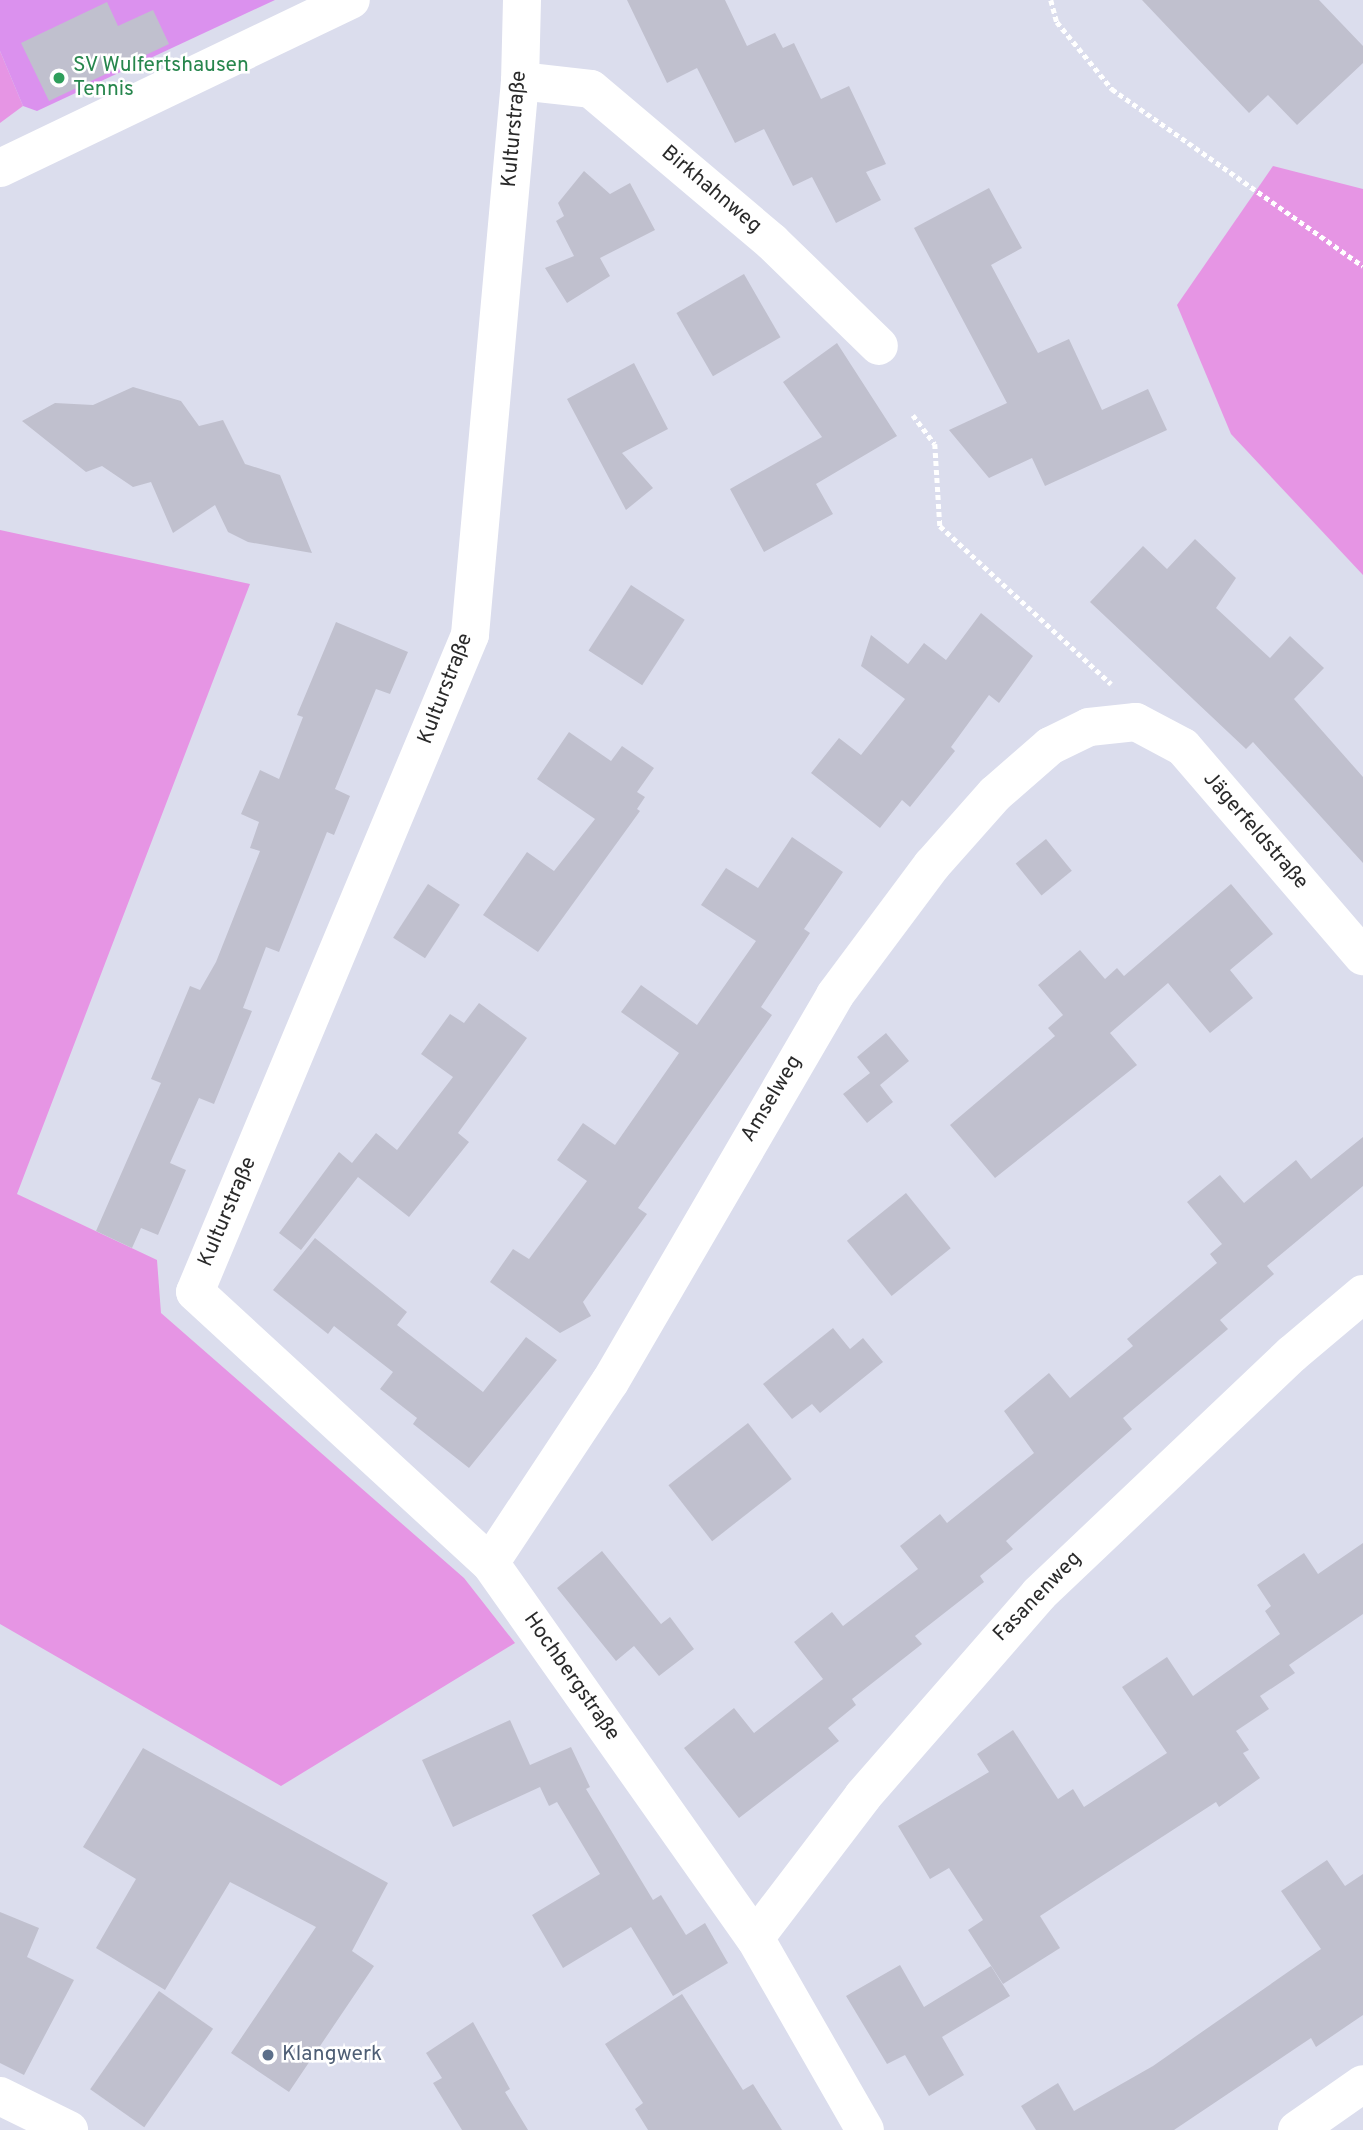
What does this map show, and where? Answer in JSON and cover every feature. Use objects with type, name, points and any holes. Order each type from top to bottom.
[{"type":"street","points":[[0,168],[351,0]]},
{"type":"street","name":"Kulturstraße","points":[[195,1292],[470,635],[520,81],[522,0]]},
{"type":"street","name":"Birkhahnweg","points":[[520,81],[591,89],[772,242],[879,346]]},
{"type":"street","name":"Jägerfeldstraße","points":[[1136,722],[1183,747],[1363,956]]},
{"type":"street","name":"Amselweg","points":[[490,1563],[610,1382],[835,995],[932,865],[995,794],[1050,746],[1089,727],[1136,722]]},
{"type":"street","name":"Hochbergstraße","points":[[195,1292],[490,1563],[755,1938],[865,2130]]},
{"type":"street","name":"Fasanenweg","points":[[755,1938],[863,1796],[1039,1594],[1292,1354],[1363,1294]]},
{"type":"street","points":[[1297,2130],[1363,2084]]},
{"type":"street","points":[[0,2096],[69,2130]]},
{"type":"path","points":[[1051,0],[1056,22],[1112,89],[1363,266]]},
{"type":"path","points":[[913,415],[935,444],[940,526],[1122,693],[1136,722]]},
{"type":"shaded area","name":"SV Wulfertshausen Tennis","points":[[0,0],[275,0],[37,111],[23,106],[0,51]]},
{"type":"shaded area","points":[[0,51],[23,106],[0,123]]},
{"type":"shaded area","points":[[1273,166],[1363,189],[1363,575],[1231,434],[1177,305]]},
{"type":"shaded area","points":[[0,530],[250,584],[17,1194],[157,1260],[161,1313],[464,1578],[515,1643],[281,1786],[0,1624]]},
{"type":"building","points":[[627,0],[725,0],[747,46],[775,33],[783,48],[794,43],[821,99],[849,86],[886,164],[866,172],[881,200],[836,223],[812,177],[793,186],[764,129],[735,143],[697,68],[667,83]]},
{"type":"building","points":[[1142,0],[1319,0],[1363,46],[1363,63],[1297,125],[1268,95],[1249,113]]},
{"type":"building","points":[[107,2],[118,26],[153,10],[169,44],[49,101],[21,43]]},
{"type":"building","points":[[584,171],[610,194],[630,183],[655,230],[600,258],[610,276],[567,303],[545,268],[574,256],[556,221],[564,216],[558,203]]},
{"type":"building","points":[[989,188],[1022,248],[991,265],[1038,353],[1069,339],[1102,410],[1148,389],[1167,430],[1045,486],[1032,458],[989,478],[949,430],[1007,403],[914,228]]},
{"type":"building","points":[[744,274],[780,337],[713,376],[676,313]]},
{"type":"building","points":[[837,343],[897,436],[816,484],[833,514],[764,552],[730,489],[822,437],[783,382]]},
{"type":"building","points":[[634,363],[668,429],[622,453],[653,488],[626,510],[567,399]]},
{"type":"building","points":[[133,387],[181,401],[199,426],[223,420],[245,464],[280,475],[312,553],[248,542],[228,532],[215,505],[173,533],[151,482],[133,487],[102,466],[86,472],[22,421],[55,403],[93,405]]},
{"type":"building","points":[[1195,539],[1236,578],[1216,608],[1270,658],[1290,636],[1324,668],[1294,699],[1363,777],[1363,863],[1253,742],[1246,749],[1090,602],[1143,546],[1167,569]]},
{"type":"building","points":[[631,585],[685,620],[642,685],[589,650]]},
{"type":"building","points":[[981,613],[1033,656],[999,703],[989,695],[951,747],[955,751],[910,807],[902,800],[880,828],[811,773],[839,738],[861,755],[905,699],[861,666],[871,635],[908,664],[924,643],[946,660]]},
{"type":"building","points":[[336,622],[408,652],[390,694],[376,689],[335,789],[350,796],[334,835],[327,832],[279,952],[266,947],[243,1008],[252,1011],[214,1104],[199,1098],[170,1163],[186,1170],[158,1235],[141,1228],[132,1248],[96,1231],[161,1083],[151,1079],[190,986],[200,990],[216,962],[260,851],[250,848],[259,822],[241,814],[260,770],[279,779],[303,717],[297,715]]},
{"type":"building","points":[[569,732],[611,761],[622,746],[654,768],[637,792],[645,797],[637,809],[640,811],[538,952],[483,915],[527,852],[554,871],[595,819],[537,779]]},
{"type":"building","points":[[792,837],[843,872],[804,929],[810,933],[761,1007],[772,1015],[638,1208],[647,1214],[583,1302],[591,1316],[560,1333],[490,1282],[513,1249],[529,1259],[587,1181],[557,1160],[583,1123],[615,1145],[679,1053],[621,1012],[641,985],[697,1025],[756,941],[701,905],[726,868],[758,888]]},
{"type":"building","points":[[1046,839],[1072,871],[1041,895],[1016,864]]},
{"type":"building","points":[[428,884],[460,905],[425,958],[393,938]]},
{"type":"building","points":[[1231,884],[1273,934],[1230,970],[1253,998],[1210,1033],[1168,983],[1110,1033],[1137,1065],[995,1178],[950,1125],[1055,1036],[1048,1028],[1063,1015],[1038,985],[1080,950],[1105,979],[1117,968],[1124,976]]},
{"type":"building","points":[[479,1003],[527,1038],[458,1133],[469,1142],[409,1217],[358,1177],[301,1250],[279,1233],[339,1152],[352,1163],[376,1133],[397,1150],[453,1077],[421,1054],[450,1014],[464,1023]]},
{"type":"building","points":[[886,1033],[909,1061],[880,1085],[893,1102],[867,1123],[843,1094],[870,1073],[857,1057]]},
{"type":"building","points":[[1363,1137],[1363,1186],[1267,1266],[1274,1274],[1220,1320],[1228,1329],[1123,1418],[1132,1429],[1006,1541],[1013,1549],[980,1576],[984,1582],[915,1636],[922,1644],[852,1699],[856,1705],[828,1728],[839,1741],[739,1818],[684,1748],[734,1708],[754,1733],[823,1679],[794,1642],[832,1612],[843,1626],[918,1569],[900,1546],[940,1514],[947,1523],[1034,1453],[1004,1411],[1049,1373],[1070,1398],[1133,1346],[1127,1339],[1217,1263],[1210,1254],[1222,1244],[1187,1202],[1220,1175],[1244,1203],[1296,1160],[1311,1179]]},
{"type":"building","points":[[906,1193],[951,1248],[892,1296],[847,1241]]},
{"type":"building","points":[[315,1238],[407,1312],[397,1325],[483,1392],[526,1337],[557,1360],[469,1468],[413,1424],[417,1418],[380,1389],[393,1372],[334,1326],[328,1334],[273,1290]]},
{"type":"building","points":[[833,1328],[850,1349],[863,1338],[883,1362],[820,1413],[812,1404],[792,1419],[763,1384]]},
{"type":"building","points":[[748,1423],[792,1479],[712,1541],[668,1485]]},
{"type":"building","points":[[1363,1543],[1363,1614],[1289,1665],[1295,1673],[1260,1696],[1269,1709],[1236,1731],[1249,1750],[1243,1753],[1260,1778],[1219,1807],[1216,1802],[1040,1916],[1060,1948],[1003,1984],[968,1930],[983,1920],[949,1868],[930,1879],[898,1826],[989,1772],[977,1754],[1013,1730],[1058,1799],[1073,1789],[1084,1807],[1167,1753],[1122,1687],[1167,1657],[1193,1696],[1280,1634],[1265,1611],[1271,1606],[1257,1585],[1304,1553],[1318,1574]]},
{"type":"building","points":[[602,1551],[661,1624],[670,1617],[694,1649],[659,1676],[634,1646],[616,1661],[557,1588]]},
{"type":"building","points":[[510,1720],[530,1765],[571,1747],[590,1787],[586,1789],[653,1900],[661,1895],[686,1935],[705,1923],[728,1963],[673,1996],[631,1927],[563,1968],[532,1915],[600,1874],[557,1802],[549,1806],[540,1787],[453,1827],[422,1760]]},
{"type":"building","points":[[143,1748],[388,1883],[352,1951],[374,1966],[289,2092],[231,2053],[316,1927],[230,1882],[165,1990],[96,1948],[136,1879],[83,1847]]},
{"type":"building","points":[[1327,1860],[1345,1886],[1363,1874],[1363,2015],[1316,2047],[1311,2038],[1174,2130],[1036,2130],[1021,2106],[1058,2083],[1074,2111],[1153,2066],[1321,1949],[1281,1891]]},
{"type":"building","points":[[0,1912],[39,1928],[27,1957],[74,1980],[24,2075],[0,2063]]},
{"type":"building","points":[[900,1965],[924,2007],[991,1966],[1010,1996],[942,2037],[964,2075],[929,2096],[905,2055],[887,2064],[846,1996]]},
{"type":"building","points":[[159,1991],[213,2029],[144,2127],[90,2089]]},
{"type":"building","points":[[682,1994],[743,2090],[753,2084],[782,2130],[648,2130],[635,2109],[643,2103],[605,2044]]},
{"type":"building","points":[[473,2022],[510,2089],[505,2092],[528,2130],[462,2130],[433,2083],[442,2078],[426,2053]]},
{"type":"place","name":"SV Wulfertshausen Tennis","points":[[59,78]]},
{"type":"place","name":"Klangwerk","points":[[268,2055]]}]
